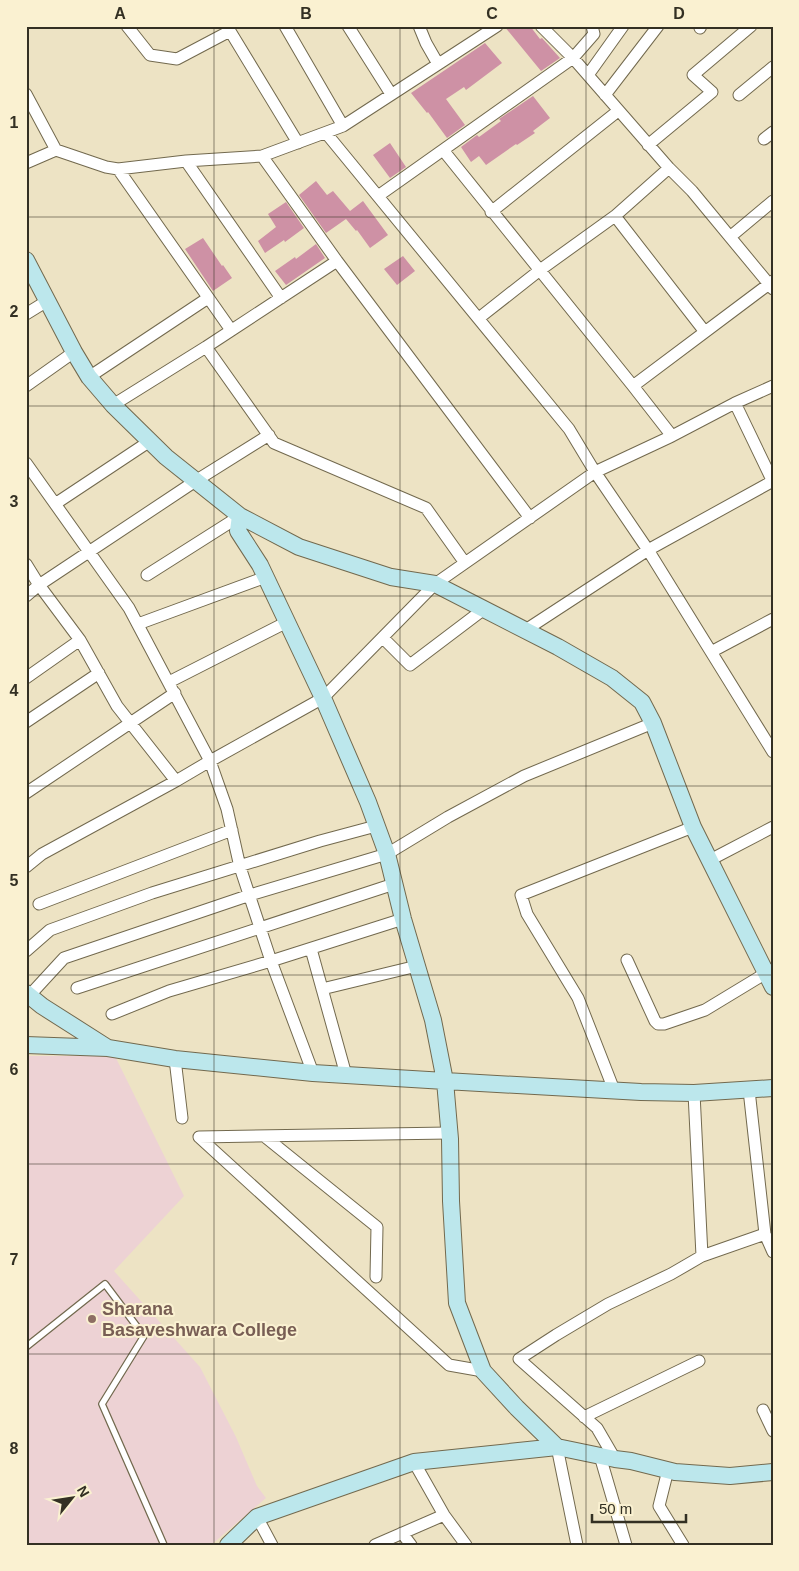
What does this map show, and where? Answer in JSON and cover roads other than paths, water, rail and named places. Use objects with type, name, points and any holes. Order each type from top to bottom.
[{"type":"street","points":[[127,26],[150,55],[177,59],[230,31],[298,143]]},
{"type":"street","points":[[285,26],[343,126]]},
{"type":"street","points":[[348,26],[391,94]]},
{"type":"street","points":[[418,26],[438,64]]},
{"type":"street","points":[[26,163],[56,150],[106,167],[118,169],[186,161],[262,156],[343,126],[497,26]]},
{"type":"street","points":[[541,26],[573,58],[648,145],[692,191],[772,285],[633,386]]},
{"type":"street","points":[[378,196],[573,58],[594,34],[592,26]]},
{"type":"street","points":[[588,75],[623,26]]},
{"type":"street","points":[[605,95],[658,26]]},
{"type":"street","points":[[648,145],[712,92],[693,75],[751,26]]},
{"type":"street","points":[[739,95],[773,67]]},
{"type":"street","points":[[26,94],[56,150]]},
{"type":"street","points":[[491,212],[618,111]]},
{"type":"street","points":[[326,133],[569,429],[595,472],[648,550],[773,752]]},
{"type":"street","points":[[443,150],[672,436]]},
{"type":"street","points":[[262,156],[337,261],[530,518]]},
{"type":"street","points":[[186,161],[281,298]]},
{"type":"street","points":[[479,318],[540,270],[615,216],[669,168]]},
{"type":"street","points":[[118,169],[231,330]]},
{"type":"street","points":[[730,237],[773,201]]},
{"type":"street","points":[[615,216],[705,332]]},
{"type":"street","points":[[26,260],[89,377],[113,405],[166,457],[240,516],[299,547],[391,578],[435,584],[558,647],[612,678],[642,702],[653,723],[693,827],[771,977],[705,1010],[664,1024],[658,1024],[627,960]]},
{"type":"street","points":[[113,405],[206,347],[337,261]]},
{"type":"street","points":[[89,377],[208,298]]},
{"type":"street","points":[[26,314],[47,301]]},
{"type":"street","points":[[206,347],[274,442],[426,508],[466,563]]},
{"type":"street","points":[[26,386],[74,352]]},
{"type":"street","points":[[26,867],[42,854],[324,698],[435,584],[595,472],[773,386]]},
{"type":"street","points":[[524,631],[648,550],[773,482],[735,403]]},
{"type":"street","points":[[26,596],[197,480],[269,435]]},
{"type":"street","points":[[55,504],[150,441]]},
{"type":"street","points":[[26,463],[129,608],[210,761],[227,809],[240,867],[271,961],[312,1072]]},
{"type":"street","points":[[147,575],[240,516]]},
{"type":"street","points":[[240,516],[238,531],[266,576],[324,698],[368,802],[387,854],[403,919],[433,1020],[446,1081],[457,1303],[482,1371],[557,1447],[577,1545]]},
{"type":"street","points":[[26,564],[80,640],[117,706],[176,781]]},
{"type":"street","points":[[138,624],[266,576]]},
{"type":"street","points":[[382,638],[410,665],[484,609]]},
{"type":"street","points":[[711,652],[773,619]]},
{"type":"street","points":[[169,682],[287,622]]},
{"type":"street","points":[[26,678],[80,640]]},
{"type":"street","points":[[26,722],[99,673]]},
{"type":"street","points":[[26,793],[175,693]]},
{"type":"street","points":[[108,1048],[28,995],[64,958],[250,895],[387,854],[448,817],[524,776],[653,723]]},
{"type":"street","points":[[26,952],[50,930],[152,893],[320,841],[376,826]]},
{"type":"street","points":[[614,1090],[578,998],[527,914],[521,895],[693,827]]},
{"type":"street","points":[[710,860],[773,827]]},
{"type":"street","points":[[39,904],[232,830]]},
{"type":"street","points":[[77,988],[394,884]]},
{"type":"street","points":[[112,1014],[169,991],[311,949],[403,919]]},
{"type":"street","points":[[311,949],[346,1075]]},
{"type":"street","points":[[322,989],[417,966]]},
{"type":"street","points":[[26,1045],[108,1048],[175,1059],[346,1075],[446,1081],[694,1093],[773,1088]]},
{"type":"street","points":[[175,1059],[182,1118]]},
{"type":"street","points":[[748,1090],[765,1234],[773,1252]]},
{"type":"street","points":[[694,1093],[702,1256]]},
{"type":"street","points":[[449,1133],[198,1137],[449,1365],[482,1371]]},
{"type":"street","points":[[264,1136],[377,1227],[376,1277]]},
{"type":"street","points":[[626,1545],[607,1457],[597,1428],[519,1359],[556,1334],[608,1304],[671,1274],[702,1256],[765,1234]]},
{"type":"street","points":[[584,1417],[699,1361]]},
{"type":"street","points":[[763,1410],[773,1430]]},
{"type":"street","points":[[228,1545],[257,1517],[414,1462],[557,1447],[668,1470],[730,1476],[773,1472]]},
{"type":"street","points":[[414,1462],[444,1515],[466,1545]]},
{"type":"street","points":[[668,1470],[659,1506],[682,1545]]},
{"type":"street","points":[[375,1545],[444,1515]]},
{"type":"street","points":[[257,1517],[272,1545]]},
{"type":"street","points":[[402,1533],[411,1545]]},
{"type":"lane","points":[[26,1347],[105,1284],[144,1336],[102,1404],[164,1545]]},
{"type":"place","name":"Sharana Basaveshwara College","points":[[92,1319]]}]
